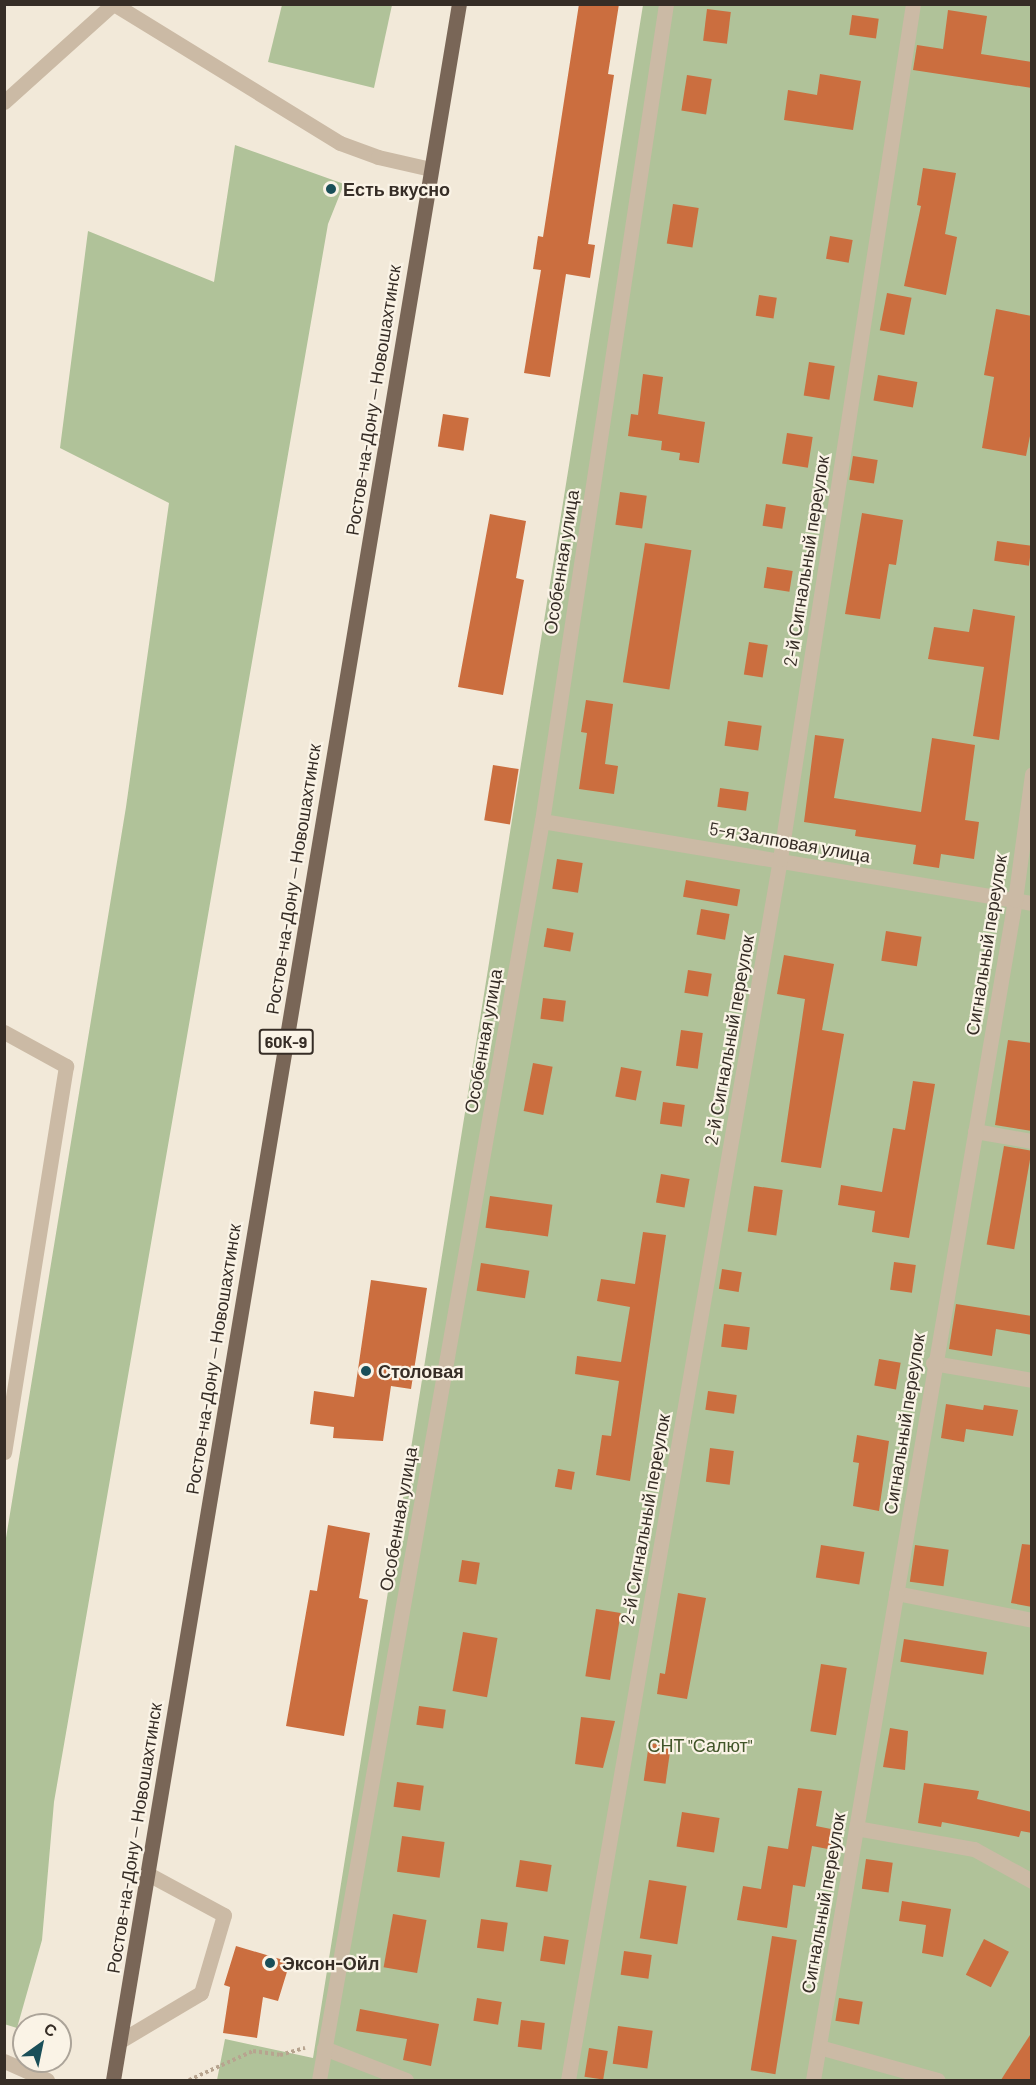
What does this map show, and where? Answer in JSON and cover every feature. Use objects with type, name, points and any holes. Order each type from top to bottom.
[{"type":"main road","name":"Ростов-на-Дону — Новошахтинск","points":[[113,2080],[459,4]]},
{"type":"street","points":[[4,102],[113,4],[340,143],[378,157],[431,169]]},
{"type":"street","name":"Особенная улица","points":[[319,2080],[542,821],[666,4]]},
{"type":"street","name":"2-й Сигнальный переулок","points":[[568,2080],[780,859],[913,4]]},
{"type":"street","name":"Сигнальный переулок","points":[[813,2080],[933,1363],[1015,900],[1032,774]]},
{"type":"street","name":"5-я Залповая улица","points":[[542,821],[780,859],[1032,903]]},
{"type":"street","points":[[4,1032],[66,1066],[4,1452]]},
{"type":"street","points":[[975,1131],[1032,1141]]},
{"type":"street","points":[[933,1363],[1032,1380]]},
{"type":"street","points":[[896,1593],[1032,1620]]},
{"type":"street","points":[[856,1828],[974,1849],[1032,1881]]},
{"type":"street","points":[[120,2041],[201,1993],[224,1915],[147,1874]]},
{"type":"street","points":[[819,2047],[938,2080]]},
{"type":"street","points":[[324,2048],[406,2080]]},
{"type":"street","points":[[4,2061],[48,2080]]},
{"type":"path","points":[[189,2080],[253,2051],[280,2055],[293,2049],[302,2049]]},
{"type":"green space","points":[[282,5],[392,5],[374,88],[268,62]]},
{"type":"green space","name":"СНТ \"Салют\"","points":[[643,5],[1031,5],[1031,2080],[217,2080],[225,2039],[313,2058]]},
{"type":"green space","points":[[235,145],[344,184],[328,224],[54,1802],[42,1940],[21,2013],[12,2013],[12,2026],[4,2024],[5,1544],[126,807],[169,503],[60,448],[88,231],[214,282]]},
{"type":"building","points":[[579,4],[619,4],[608,74],[614,75],[588,244],[595,245],[590,278],[566,274],[550,377],[524,373],[541,270],[533,269],[538,236],[543,237]]},
{"type":"building","points":[[707,9],[731,12],[727,44],[703,41]]},
{"type":"building","points":[[948,10],[987,16],[981,54],[1032,62],[1032,88],[913,70],[917,45],[943,49]]},
{"type":"building","points":[[852,15],[879,19],[876,39],[849,35]]},
{"type":"building","points":[[820,74],[861,81],[853,130],[784,120],[788,90],[817,95]]},
{"type":"building","points":[[687,75],[712,79],[706,114],[681,111]]},
{"type":"building","points":[[923,168],[956,173],[945,234],[957,237],[946,295],[904,286],[921,206],[917,205]]},
{"type":"building","points":[[673,204],[699,208],[692,248],[667,244]]},
{"type":"building","points":[[830,236],[853,240],[849,263],[826,259]]},
{"type":"building","points":[[887,293],[912,298],[904,335],[880,330]]},
{"type":"building","points":[[759,295],[777,298],[773,319],[756,316]]},
{"type":"building","points":[[996,309],[1032,316],[1032,426],[1026,456],[982,448],[994,377],[984,375]]},
{"type":"building","points":[[809,362],[835,366],[829,400],[804,396]]},
{"type":"building","points":[[643,374],[663,377],[658,414],[705,422],[699,463],[679,460],[680,453],[661,450],[662,441],[628,436],[631,414],[638,415]]},
{"type":"building","points":[[878,375],[917,382],[913,408],[873,401]]},
{"type":"building","points":[[443,414],[469,418],[464,451],[438,447]]},
{"type":"building","points":[[787,433],[813,437],[808,468],[782,464]]},
{"type":"building","points":[[853,456],[878,460],[874,484],[849,480]]},
{"type":"building","points":[[620,492],[647,496],[642,528],[615,525]]},
{"type":"building","points":[[766,504],[786,507],[782,529],[763,526]]},
{"type":"building","points":[[862,513],[903,520],[896,565],[889,564],[880,619],[845,614]]},
{"type":"building","points":[[490,514],[526,521],[516,578],[524,580],[503,695],[458,687]]},
{"type":"building","points":[[997,541],[1032,546],[1029,566],[994,561]]},
{"type":"building","points":[[645,543],[691,550],[669,690],[623,682]]},
{"type":"building","points":[[767,567],[793,571],[789,592],[764,588]]},
{"type":"building","points":[[973,609],[1015,616],[999,740],[973,736],[984,667],[928,659],[934,627],[969,632]]},
{"type":"building","points":[[749,642],[768,645],[763,678],[744,675]]},
{"type":"building","points":[[586,700],[613,704],[605,764],[618,766],[614,794],[579,789],[587,733],[581,732]]},
{"type":"building","points":[[728,721],[762,726],[758,750],[725,746]]},
{"type":"building","points":[[815,735],[844,739],[834,798],[921,812],[932,738],[975,745],[965,820],[979,822],[974,859],[941,854],[939,868],[913,864],[916,845],[855,836],[856,830],[804,822]]},
{"type":"building","points":[[493,765],[519,769],[510,824],[484,820]]},
{"type":"building","points":[[720,788],[749,792],[746,811],[717,807]]},
{"type":"building","points":[[557,859],[583,863],[578,893],[552,889]]},
{"type":"building","points":[[686,880],[740,890],[737,906],[683,897]]},
{"type":"building","points":[[701,909],[730,914],[725,940],[696,935]]},
{"type":"building","points":[[547,928],[574,933],[570,951],[544,947]]},
{"type":"building","points":[[886,931],[922,937],[917,966],[881,961]]},
{"type":"building","points":[[784,955],[834,964],[822,1030],[844,1034],[821,1168],[781,1162],[805,999],[777,994]]},
{"type":"building","points":[[688,970],[712,974],[708,996],[684,993]]},
{"type":"building","points":[[543,998],[566,1001],[563,1022],[540,1019]]},
{"type":"building","points":[[681,1030],[703,1033],[698,1069],[676,1066]]},
{"type":"building","points":[[1008,1040],[1032,1043],[1032,1131],[995,1125]]},
{"type":"building","points":[[533,1063],[553,1067],[543,1115],[524,1111]]},
{"type":"building","points":[[621,1067],[642,1071],[636,1100],[615,1096]]},
{"type":"building","points":[[913,1081],[935,1084],[909,1238],[872,1232],[875,1211],[838,1205],[841,1185],[882,1192],[893,1128],[905,1130]]},
{"type":"building","points":[[663,1102],[685,1105],[682,1127],[660,1124]]},
{"type":"building","points":[[1004,1146],[1032,1151],[1014,1249],[987,1244]]},
{"type":"building","points":[[661,1174],[690,1179],[685,1208],[656,1203]]},
{"type":"building","points":[[754,1186],[783,1190],[776,1236],[748,1232]]},
{"type":"building","points":[[490,1196],[552,1205],[548,1236],[486,1228]]},
{"type":"building","points":[[643,1232],[666,1235],[630,1481],[596,1475],[602,1435],[611,1436],[619,1381],[575,1374],[577,1356],[621,1362],[630,1307],[597,1301],[601,1279],[635,1284]]},
{"type":"building","points":[[894,1262],[916,1265],[912,1293],[890,1290]]},
{"type":"building","points":[[481,1263],[529,1271],[525,1298],[477,1291]]},
{"type":"building","points":[[722,1269],[742,1272],[739,1292],[719,1289]]},
{"type":"building","points":[[371,1280],[427,1288],[411,1389],[391,1386],[383,1441],[333,1438],[334,1427],[310,1424],[314,1391],[354,1397]]},
{"type":"building","points":[[956,1304],[1032,1316],[1032,1335],[996,1329],[992,1356],[949,1349]]},
{"type":"building","points":[[724,1324],[750,1327],[747,1350],[721,1347]]},
{"type":"building","points":[[879,1359],[901,1363],[896,1389],[874,1386]]},
{"type":"building","points":[[708,1391],[737,1395],[734,1414],[705,1410]]},
{"type":"building","points":[[946,1404],[983,1410],[984,1405],[1018,1410],[1013,1436],[966,1429],[964,1442],[941,1438]]},
{"type":"building","points":[[857,1435],[889,1441],[879,1511],[853,1506],[859,1463],[853,1462]]},
{"type":"building","points":[[710,1448],[734,1451],[730,1485],[706,1482]]},
{"type":"building","points":[[558,1469],[575,1472],[572,1490],[555,1487]]},
{"type":"building","points":[[328,1525],[370,1533],[359,1598],[368,1600],[344,1736],[286,1726],[310,1590],[317,1591]]},
{"type":"building","points":[[1022,1544],[1032,1545],[1032,1607],[1011,1603]]},
{"type":"building","points":[[821,1545],[864,1552],[859,1584],[816,1578]]},
{"type":"building","points":[[915,1545],[949,1550],[944,1586],[910,1582]]},
{"type":"building","points":[[462,1560],[480,1563],[476,1585],[459,1582]]},
{"type":"building","points":[[678,1593],[706,1598],[687,1699],[657,1694],[660,1673],[665,1674]]},
{"type":"building","points":[[596,1609],[621,1613],[610,1680],[585,1676]]},
{"type":"building","points":[[463,1632],[497,1638],[487,1697],[453,1691]]},
{"type":"building","points":[[904,1639],[987,1652],[983,1675],[900,1662]]},
{"type":"building","points":[[821,1664],[847,1668],[836,1735],[810,1731]]},
{"type":"building","points":[[419,1706],[446,1710],[443,1729],[416,1725]]},
{"type":"building","points":[[581,1717],[615,1721],[603,1768],[575,1764]]},
{"type":"building","points":[[890,1728],[908,1731],[905,1770],[883,1767]]},
{"type":"building","points":[[649,1743],[671,1746],[665,1784],[644,1781]]},
{"type":"building","points":[[397,1782],[424,1786],[420,1811],[394,1807]]},
{"type":"building","points":[[924,1783],[979,1791],[977,1799],[1032,1812],[1032,1833],[1021,1831],[1019,1837],[942,1822],[941,1827],[918,1823]]},
{"type":"building","points":[[798,1788],[822,1791],[816,1826],[836,1830],[833,1850],[812,1846],[805,1887],[793,1885],[787,1928],[737,1920],[743,1886],[761,1889],[768,1846],[788,1849]]},
{"type":"building","points":[[682,1812],[720,1818],[714,1853],[677,1847]]},
{"type":"building","points":[[402,1836],[445,1842],[440,1878],[397,1872]]},
{"type":"building","points":[[866,1859],[893,1863],[889,1892],[862,1889]]},
{"type":"building","points":[[520,1860],[552,1865],[547,1892],[516,1887]]},
{"type":"building","points":[[649,1880],[687,1886],[677,1944],[640,1938]]},
{"type":"building","points":[[902,1901],[951,1909],[943,1957],[922,1953],[926,1925],[899,1921]]},
{"type":"building","points":[[393,1914],[426,1920],[417,1973],[384,1967]]},
{"type":"building","points":[[481,1919],[508,1923],[504,1951],[477,1948]]},
{"type":"building","points":[[544,1936],[569,1940],[565,1965],[540,1961]]},
{"type":"building","points":[[772,1936],[797,1940],[775,2074],[751,2070]]},
{"type":"building","points":[[984,1939],[1009,1952],[991,1987],[966,1975]]},
{"type":"building","points":[[236,1946],[290,1962],[278,2001],[263,1997],[257,2038],[223,2033],[230,1987],[224,1985]]},
{"type":"building","points":[[624,1951],[652,1955],[648,1979],[621,1975]]},
{"type":"building","points":[[477,1998],[502,2002],[498,2025],[473,2021]]},
{"type":"building","points":[[839,1998],[863,2002],[859,2024],[835,2021]]},
{"type":"building","points":[[360,2009],[439,2024],[431,2066],[403,2060],[407,2039],[356,2031]]},
{"type":"building","points":[[521,2020],[545,2023],[542,2050],[518,2047]]},
{"type":"building","points":[[618,2026],[653,2031],[647,2069],[613,2064]]},
{"type":"building","points":[[1032,2032],[1032,2080],[1001,2080],[1006,2072]]},
{"type":"building","points":[[589,2048],[608,2051],[603,2080],[584,2077]]},
{"type":"place","name":"Есть вкусно","points":[[331,189]]},
{"type":"place","name":"Столовая","points":[[366,1371]]},
{"type":"place","name":"Эксон-Ойл","points":[[270,1963]]}]
